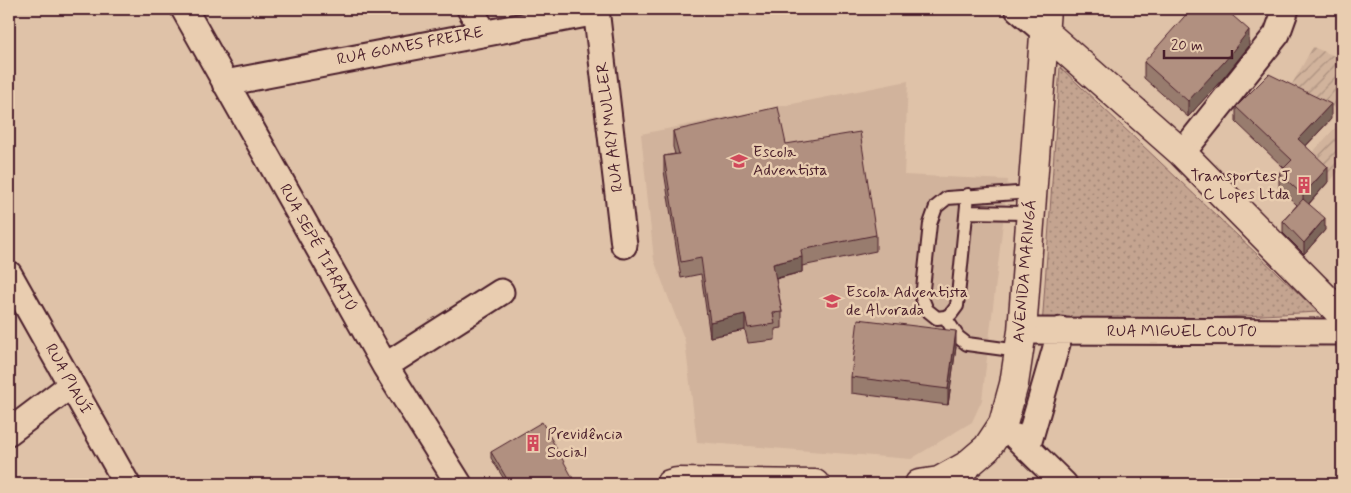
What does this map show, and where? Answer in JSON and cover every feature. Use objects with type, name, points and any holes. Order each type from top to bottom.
[{"type":"main road","points":[[1046,20],[1342,315]]},
{"type":"main road","name":"AVENIDA MARINGÁ","points":[[919,484],[938,481],[966,466],[987,448],[1003,424],[1014,384],[1020,341],[1046,20]]},
{"type":"main road","points":[[670,484],[677,482],[815,484]]},
{"type":"street","name":"RUA SEPÉ TIARAJÚ","points":[[184,9],[450,481]]},
{"type":"street","points":[[470,9],[484,32]]},
{"type":"street","points":[[1018,9],[1046,20]]},
{"type":"street","points":[[1182,154],[1277,34],[1286,9]]},
{"type":"street","name":"RUA GOMES FREIRE","points":[[225,83],[596,10]]},
{"type":"street","name":"RUA ARY MULLER","points":[[596,10],[624,245]]},
{"type":"street","name":"RUA PIAUÍ","points":[[9,274],[127,484]]},
{"type":"street","points":[[385,366],[501,292]]},
{"type":"street","points":[[1027,448],[1061,330]]},
{"type":"street","name":"RUA MIGUEL COUTO","points":[[1020,341],[1061,330],[1342,332]]},
{"type":"street","points":[[9,432],[71,385]]},
{"type":"street","points":[[1003,424],[1064,484]]},
{"type":"lane","points":[[968,196],[957,306],[952,314],[937,318],[927,310],[922,298],[930,224],[936,207],[947,198],[968,196],[1031,202]]},
{"type":"lane","points":[[966,212],[1031,202]]},
{"type":"lane","points":[[945,317],[958,337],[967,344],[1020,341]]},
{"type":"shaded area","points":[[1313,47],[1342,59],[1342,112],[1292,84]]},
{"type":"shaded area","points":[[1060,67],[1318,312],[1042,327]]},
{"type":"shaded area","name":"Escola Adventista de Alvorada","points":[[908,81],[904,175],[1008,180],[982,400],[972,422],[911,459],[697,442],[685,341],[654,260],[641,134]]},
{"type":"shaded area","name":"Transportes J C Lopes Ltda","points":[[1342,121],[1342,168],[1303,210],[1279,188]]},
{"type":"building","points":[[1191,9],[1225,9],[1249,30],[1225,61],[1188,101],[1144,62]]},
{"type":"building","points":[[1269,74],[1331,104],[1298,139],[1328,167],[1303,195],[1279,173],[1292,160],[1236,107]]},
{"type":"building","points":[[778,107],[786,144],[860,132],[876,235],[801,250],[802,257],[773,264],[782,312],[773,313],[775,324],[748,328],[745,314],[710,322],[701,258],[681,262],[664,156],[679,154],[673,131]]},
{"type":"building","points":[[1303,199],[1325,218],[1304,243],[1283,221]]},
{"type":"building","points":[[858,319],[956,331],[948,389],[851,377]]},
{"type":"building","name":"Previdência Social","points":[[542,422],[576,484],[510,484],[491,452]]},
{"type":"place","name":"Escola Adventista","points":[[739,161]]},
{"type":"place","name":"Transportes J C Lopes Ltda","points":[[1304,185]]},
{"type":"place","name":"Escola Adventista de Alvorada","points":[[832,301]]},
{"type":"place","name":"Previdência Social","points":[[533,443]]}]
